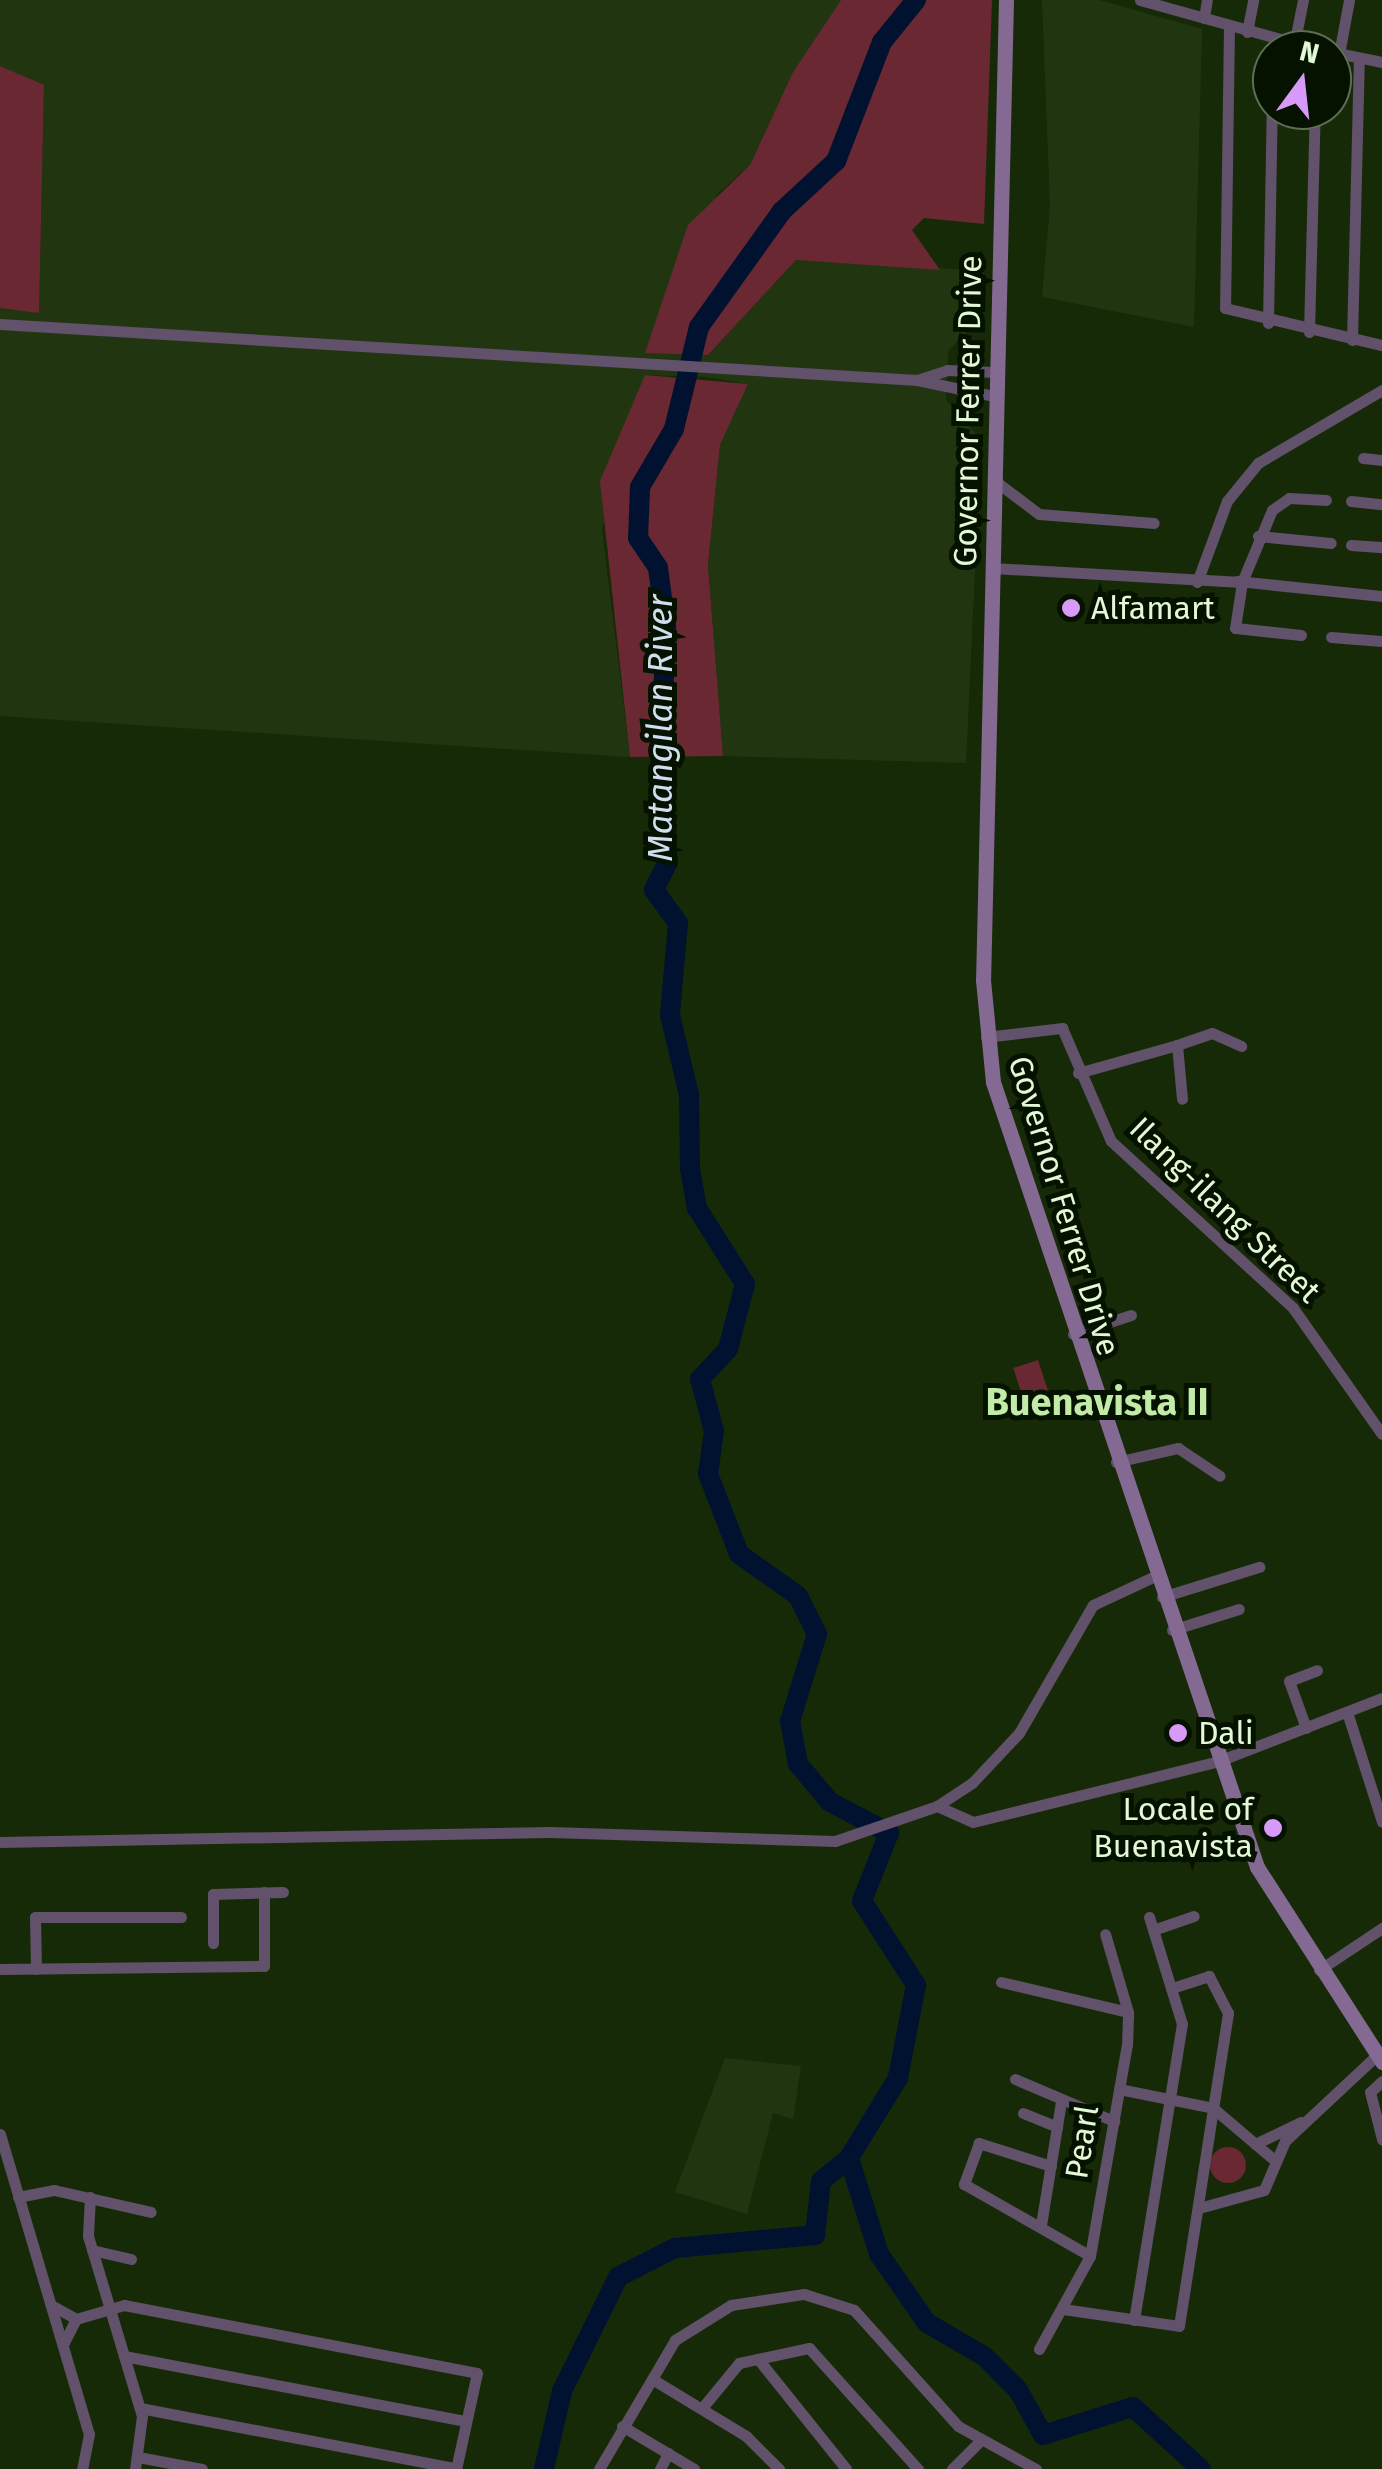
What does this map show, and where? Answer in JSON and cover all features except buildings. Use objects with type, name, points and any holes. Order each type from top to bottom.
[{"type":"main road","name":"Governor Ferrer Drive","points":[[1006,0],[994,372],[986,1037],[1006,1132],[1216,1762],[1256,1867],[1318,1970],[1380,2058]]},
{"type":"street","points":[[1140,0],[1161,2],[1252,34]]},
{"type":"street","points":[[1204,18],[1207,0]]},
{"type":"street","points":[[1247,32],[1253,0]]},
{"type":"street","points":[[1297,30],[1303,0]]},
{"type":"street","points":[[1341,30],[1349,0]]},
{"type":"street","points":[[1229,26],[1222,299],[1232,314],[1382,345]]},
{"type":"street","points":[[1352,57],[1382,62]]},
{"type":"street","points":[[1352,340],[1359,58]]},
{"type":"street","points":[[1268,323],[1271,130]]},
{"type":"street","points":[[1309,332],[1314,130]]},
{"type":"street","points":[[0,324],[917,380],[994,396]]},
{"type":"street","points":[[917,380],[947,370],[994,372]]},
{"type":"street","points":[[1196,582],[1227,501],[1249,474],[1382,390]]},
{"type":"street","points":[[1363,458],[1382,460]]},
{"type":"street","points":[[994,480],[1040,514],[1154,523]]},
{"type":"street","points":[[1302,635],[1235,628],[1242,582],[1258,536],[1283,500],[1326,500]]},
{"type":"street","points":[[1351,502],[1382,504]]},
{"type":"street","points":[[1258,536],[1331,543]]},
{"type":"street","points":[[1351,544],[1382,547]]},
{"type":"street","points":[[992,568],[1242,582],[1382,596]]},
{"type":"street","points":[[1331,637],[1382,641]]},
{"type":"street","name":"Ilang-ilang Street","points":[[986,1037],[1062,1028],[1078,1073],[1111,1141],[1284,1298],[1382,1434]]},
{"type":"street","points":[[1078,1073],[1212,1033],[1241,1046]]},
{"type":"street","points":[[1177,1045],[1182,1099]]},
{"type":"street","points":[[1073,1334],[1131,1315]]},
{"type":"street","points":[[1116,1462],[1178,1448],[1220,1476]]},
{"type":"street","points":[[1161,1598],[1259,1567]]},
{"type":"street","points":[[0,1842],[550,1832],[761,1845],[843,1838],[937,1806],[1019,1733],[1093,1605],[1155,1576]]},
{"type":"street","points":[[1172,1630],[1239,1609]]},
{"type":"street","points":[[1306,1728],[1289,1681],[1317,1670]]},
{"type":"street","points":[[937,1806],[973,1822],[1216,1762],[1382,1698]]},
{"type":"street","points":[[1347,1712],[1382,1822]]},
{"type":"street","points":[[0,1969],[264,1966],[264,1892]]},
{"type":"street","points":[[214,1943],[214,1894],[284,1892]]},
{"type":"street","points":[[1153,1930],[1194,1916]]},
{"type":"street","points":[[36,1968],[35,1918],[181,1917]]},
{"type":"street","points":[[1134,2320],[1182,2024],[1149,1917]]},
{"type":"street","points":[[1318,1970],[1382,1928]]},
{"type":"street","name":"Pearl","points":[[1039,2349],[1090,2256],[1114,2121],[1128,2012],[1105,1934]]},
{"type":"street","points":[[1062,2309],[1179,2326],[1228,2013],[1210,1976],[1171,1988]]},
{"type":"street","points":[[1000,1982],[1128,2012]]},
{"type":"street","points":[[1200,2208],[1264,2190],[1272,2158],[1306,2120],[1380,2058]]},
{"type":"street","points":[[1015,2079],[1114,2121]]},
{"type":"street","points":[[1382,2081],[1370,2092],[1382,2139]]},
{"type":"street","points":[[1119,2089],[1213,2108],[1272,2158]]},
{"type":"street","points":[[1041,2225],[1062,2100]]},
{"type":"street","points":[[1024,2112],[1057,2127]]},
{"type":"street","points":[[1255,2144],[1306,2120]]},
{"type":"street","points":[[0,2134],[89,2434],[82,2469]]},
{"type":"street","points":[[1051,2166],[979,2143],[964,2184],[1090,2256]]},
{"type":"street","points":[[18,2197],[54,2190],[151,2212]]},
{"type":"street","points":[[90,2198],[92,2250],[140,2408],[137,2463],[202,2469]]},
{"type":"street","points":[[92,2250],[131,2260]]},
{"type":"street","points":[[600,2469],[675,2340],[731,2305],[820,2295],[866,2320],[978,2443],[1036,2469]]},
{"type":"street","points":[[51,2305],[76,2318],[110,2309],[477,2373],[456,2468],[140,2408]]},
{"type":"street","points":[[63,2345],[76,2318]]},
{"type":"street","points":[[702,2408],[723,2373],[758,2358],[818,2353],[918,2469]]},
{"type":"street","points":[[124,2356],[466,2421]]},
{"type":"street","points":[[758,2358],[846,2469]]},
{"type":"street","points":[[652,2379],[702,2408],[778,2469]]},
{"type":"street","points":[[622,2426],[694,2469]]},
{"type":"street","points":[[952,2469],[978,2443]]},
{"type":"street","points":[[660,2469],[668,2452]]},
{"type":"shaded area","points":[[0,0],[841,0],[793,72],[750,165],[716,195],[708,355],[796,260],[984,271],[979,319],[948,351],[946,400],[981,440],[966,763],[723,756],[708,565],[720,445],[748,384],[707,377],[645,375],[602,530],[630,757],[0,716],[0,308],[39,312],[44,86],[0,66]]},
{"type":"shaded area","points":[[841,0],[992,0],[984,224],[924,218],[912,230],[940,270],[796,260],[708,355],[645,353],[688,225],[750,165],[793,72]]},
{"type":"shaded area","points":[[1042,0],[1099,0],[1202,29],[1194,327],[1042,297],[1050,205]]},
{"type":"shaded area","points":[[0,66],[44,85],[39,313],[0,308]]},
{"type":"shaded area","points":[[645,375],[748,384],[720,445],[708,565],[723,756],[630,757],[600,481]]},
{"type":"shaded area","points":[[1038,1360],[1054,1409],[1029,1417],[1013,1368]]},
{"type":"shaded area","points":[[725,2058],[801,2066],[793,2119],[773,2113],[747,2214],[675,2192]]},
{"type":"shaded area","points":[[1228,2147],[1241,2152],[1246,2165],[1241,2178],[1228,2183],[1215,2178],[1210,2165],[1215,2152]]},
{"type":"waterway","name":"Matangilan River","points":[[916,0],[882,42],[836,161],[782,211],[699,327],[674,429],[640,487],[638,538],[658,568],[666,627],[659,793],[668,862],[654,890],[678,923],[670,1015],[689,1095],[690,1169],[697,1208],[745,1284],[728,1349],[700,1379],[714,1431],[708,1474],[739,1554],[798,1596],[817,1634],[790,1721],[798,1764],[830,1802],[889,1833],[862,1901],[916,1985],[898,2078],[849,2158],[879,2254],[927,2323],[984,2356],[1018,2390],[1043,2435],[1133,2407],[1201,2469]]},
{"type":"waterway","points":[[544,2469],[562,2391],[618,2277],[675,2248],[815,2235],[821,2181],[849,2158]]},
{"type":"place","name":"Alfamart","points":[[1071,608]]},
{"type":"place","name":"Dali","points":[[1178,1733]]},
{"type":"place","name":"Locale of Buenavista","points":[[1273,1828]]},
{"type":"district","name":"Buenavista II","points":[[1097,1403]]}]
